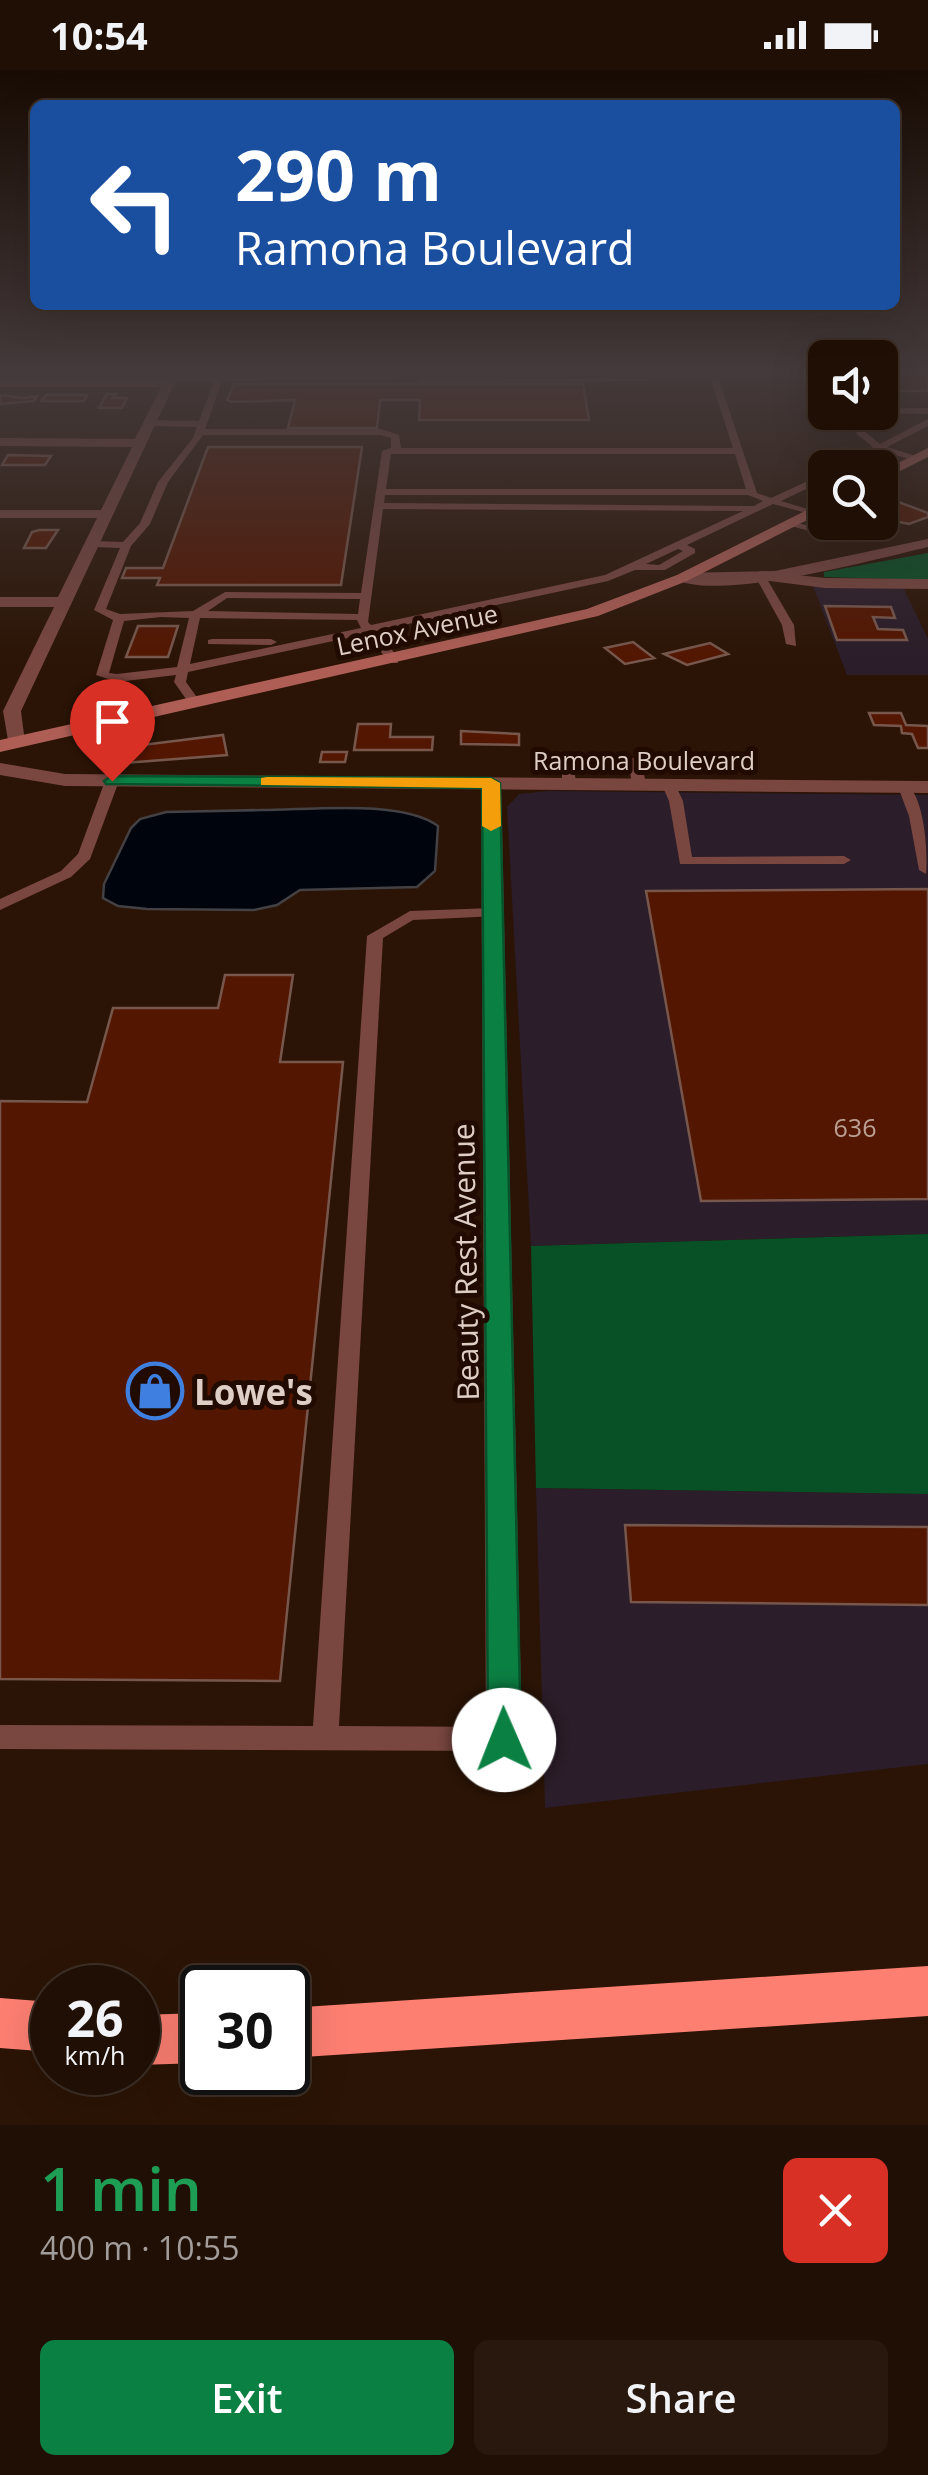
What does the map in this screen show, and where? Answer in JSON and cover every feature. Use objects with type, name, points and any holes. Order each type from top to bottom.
[{"type":"highway","points":[[310,2031],[928,1991]]},
{"type":"highway","points":[[0,2023],[30,2026]]},
{"type":"highway","points":[[0,2042],[30,2041]]},
{"type":"main road","name":"Lenox Avenue","points":[[8,744],[592,613],[682,578],[808,514]]},
{"type":"street","points":[[8,744],[6,710],[66,602],[128,470]]},
{"type":"street","points":[[0,514],[107,514]]},
{"type":"street","points":[[682,578],[732,580],[760,576],[928,542]]},
{"type":"street","points":[[760,576],[825,583],[928,584]]},
{"type":"street","points":[[0,602],[66,602]]},
{"type":"street","name":"Ramona Boulevard","points":[[0,769],[38,778],[112,781],[928,787]]},
{"type":"street","name":"Beauty Rest Avenue","points":[[491,783],[504,1740]]},
{"type":"lane","points":[[171,470],[145,524],[126,544],[100,610],[119,618],[218,616],[364,623]]},
{"type":"lane","points":[[384,470],[364,623],[394,660]]},
{"type":"lane","points":[[745,470],[753,492]]},
{"type":"lane","points":[[119,618],[102,675],[116,678],[207,664],[306,642],[364,623],[608,578],[632,567],[661,568],[691,552],[678,545],[808,484]]},
{"type":"lane","points":[[381,492],[753,492],[770,502],[808,508]]},
{"type":"lane","points":[[379,506],[757,508]]},
{"type":"lane","points":[[788,524],[808,528]]},
{"type":"lane","points":[[92,544],[126,544]]},
{"type":"lane","points":[[760,576],[788,625],[792,644]]},
{"type":"lane","points":[[195,703],[180,682],[180,669],[195,616],[225,595],[366,596]]},
{"type":"lane","points":[[207,664],[218,616]]},
{"type":"lane","points":[[212,642],[306,642]]},
{"type":"lane","points":[[0,905],[66,874],[85,856],[112,781]]},
{"type":"lane","points":[[669,785],[676,801],[686,861],[844,860]]},
{"type":"lane","points":[[905,787],[916,816],[926,870]]},
{"type":"lane","points":[[325,1739],[375,936],[410,916],[493,913]]},
{"type":"lane","points":[[0,1737],[504,1740]]},
{"type":"shaded area","points":[[813,586],[903,587],[928,639],[928,675],[847,675]]},
{"type":"shaded area","points":[[549,791],[928,795],[928,1234],[531,1246],[507,807],[519,794]]},
{"type":"shaded area","points":[[354,808],[402,812],[438,826],[435,871],[417,887],[300,890],[277,905],[254,910],[147,909],[118,906],[103,898],[104,884],[131,828],[140,819],[166,812]]},
{"type":"shaded area","points":[[536,1488],[928,1494],[928,1764],[545,1808]]},
{"type":"green space","points":[[928,553],[928,580],[824,577],[824,572]]},
{"type":"green space","points":[[928,1234],[928,1494],[536,1488],[531,1246]]},
{"type":"building","points":[[199,470],[359,470],[341,585],[157,585],[160,578],[122,578],[126,568],[163,568]]},
{"type":"building","points":[[898,502],[928,513],[928,517],[909,524],[898,522]]},
{"type":"building","points":[[58,530],[46,548],[24,548],[32,532]]},
{"type":"building","points":[[825,606],[891,607],[895,618],[873,617],[878,629],[903,630],[907,640],[837,640]]},
{"type":"building","points":[[138,626],[178,626],[168,657],[126,657]]},
{"type":"building","points":[[633,642],[654,658],[625,664],[605,648]]},
{"type":"building","points":[[710,643],[728,654],[687,665],[664,654]]},
{"type":"building","points":[[869,713],[901,713],[906,725],[928,726],[928,748],[918,748],[912,734],[902,733],[901,726],[874,725]]},
{"type":"building","points":[[358,724],[391,724],[390,737],[433,737],[432,750],[354,750]]},
{"type":"building","points":[[461,731],[519,734],[519,745],[461,744]]},
{"type":"building","points":[[223,735],[227,755],[111,764],[110,749]]},
{"type":"building","points":[[322,752],[347,752],[345,762],[320,762]]},
{"type":"building","points":[[928,889],[928,1199],[701,1201],[646,891]]},
{"type":"building","name":"Lowe's","points":[[225,975],[293,975],[280,1062],[343,1062],[280,1681],[0,1679],[0,1101],[87,1102],[113,1008],[218,1008]]},
{"type":"building","points":[[625,1525],[928,1527],[928,1605],[631,1602]]},
{"type":"slow traffic","points":[[267,782],[491,783],[491,826]]},
{"type":"place","name":"Lowe's","points":[[155,1391]]},
{"type":"route","points":[[112,781],[491,783],[504,1740]]}]
